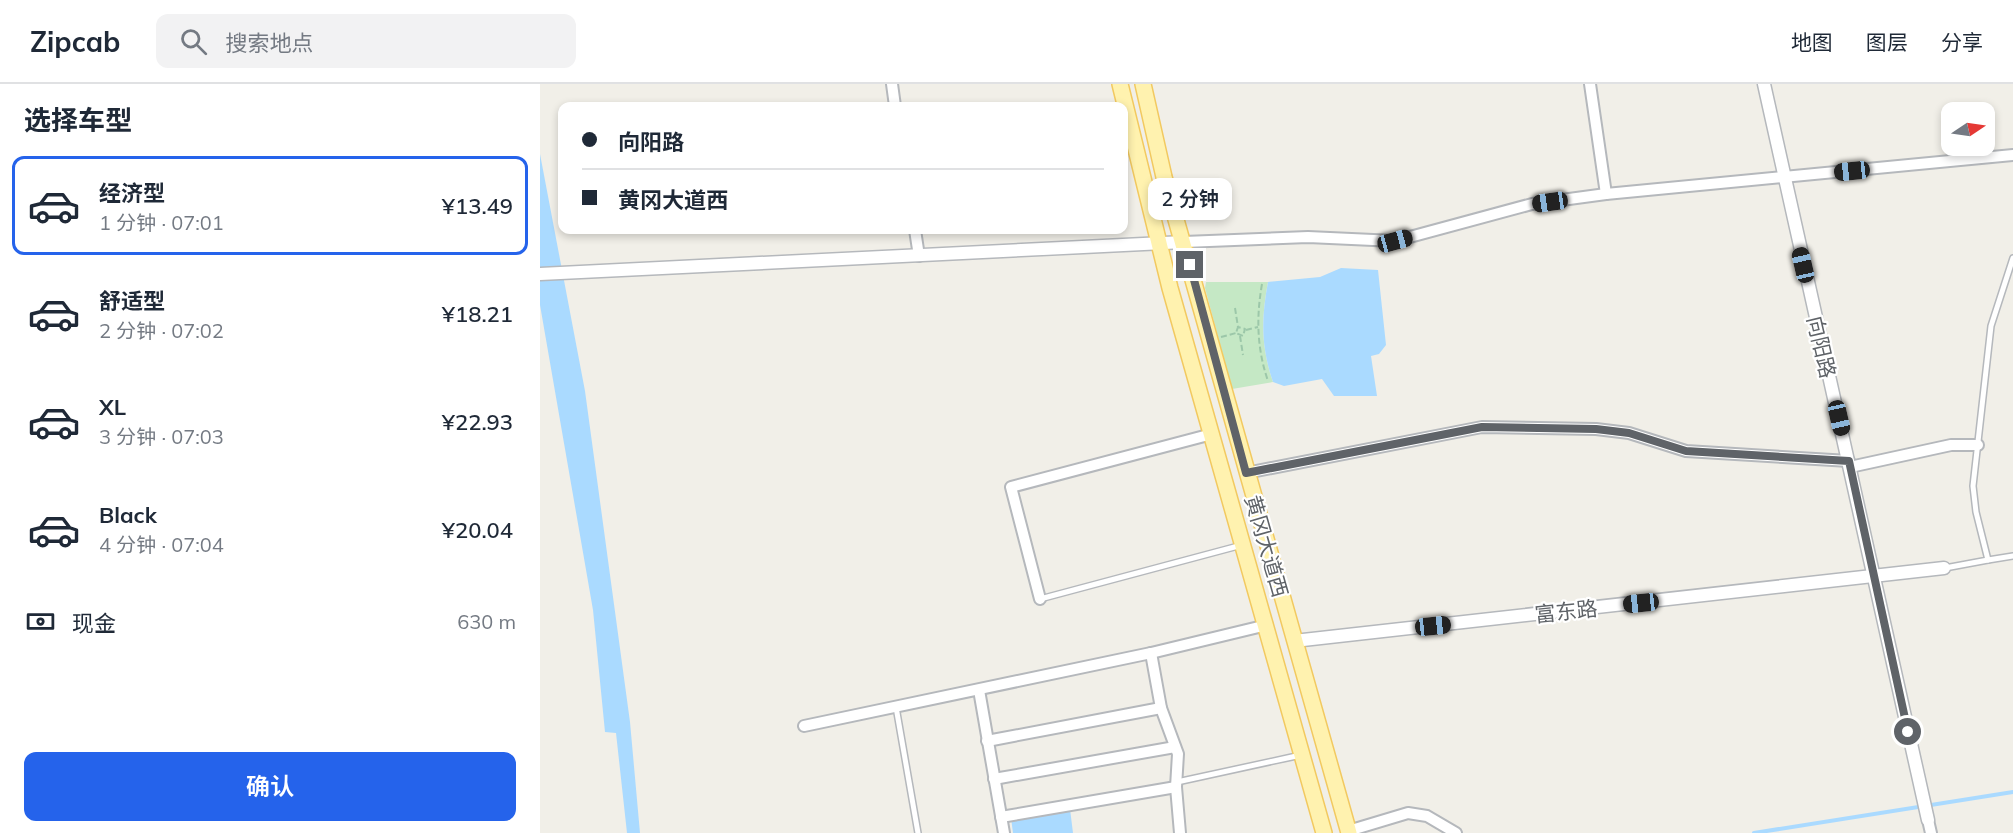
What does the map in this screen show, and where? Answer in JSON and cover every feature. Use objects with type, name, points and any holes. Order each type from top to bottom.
[{"type":"main road","name":"黄冈大道西","points":[[1120,84],[1124,102]]},
{"type":"main road","name":"黄冈大道西","points":[[1143,84],[1164,177],[1348,832]]},
{"type":"main road","name":"黄冈大道西","points":[[1128,117],[1158,243],[1324,833]]},
{"type":"street","points":[[892,84],[894,102]]},
{"type":"street","points":[[1590,84],[1606,194]]},
{"type":"street","name":"向阳路","points":[[1764,84],[1783,178],[1928,820]]},
{"type":"street","points":[[540,274],[1308,237],[1395,241],[1532,204],[1606,194],[2013,155]]},
{"type":"street","points":[[916,234],[919,256]]},
{"type":"street","points":[[1246,473],[1482,427],[1596,429],[1629,433],[1686,451],[1849,464],[1951,445],[1978,445]]},
{"type":"street","points":[[1040,599],[1011,487],[1212,434]]},
{"type":"street","name":"富东路","points":[[1294,641],[1944,568]]},
{"type":"street","points":[[804,726],[1151,653],[1267,625]]},
{"type":"street","points":[[1151,653],[1161,708],[1178,754],[1176,784],[1180,833]]},
{"type":"street","points":[[979,690],[1004,833]]},
{"type":"street","points":[[987,741],[1161,708]]},
{"type":"street","points":[[994,779],[1175,747]]},
{"type":"street","points":[[1001,817],[1176,784]]},
{"type":"street","points":[[1348,832],[1408,813],[1427,816],[1456,833]]},
{"type":"street","points":[[1928,820],[1931,833]]},
{"type":"lane","points":[[1988,560],[1976,512],[1973,486],[1991,326],[2013,258]]},
{"type":"lane","points":[[1040,599],[1244,544]]},
{"type":"lane","points":[[1944,568],[2013,556]]},
{"type":"lane","points":[[896,707],[918,833]]},
{"type":"lane","points":[[1176,784],[1302,755]]},
{"type":"path","points":[[1262,284],[1258,327],[1262,363],[1268,381]]},
{"type":"path","points":[[1234,308],[1238,327],[1236,333]]},
{"type":"path","points":[[1238,327],[1246,330],[1258,327]]},
{"type":"path","points":[[1239,336],[1244,335],[1246,330]]},
{"type":"path","points":[[1236,333],[1239,336],[1243,355]]},
{"type":"path","points":[[1218,338],[1236,333]]},
{"type":"green space","points":[[1206,282],[1268,282],[1263,333],[1266,357],[1273,382],[1232,389],[1205,288]]},
{"type":"water","points":[[540,154],[585,391],[630,722],[640,833],[627,833],[616,733],[605,732],[593,610],[540,305]]},
{"type":"water","points":[[1341,268],[1378,270],[1386,345],[1379,354],[1371,356],[1377,396],[1334,396],[1322,379],[1284,386],[1273,382],[1269,369],[1263,333],[1268,282],[1320,277]]},
{"type":"water","points":[[1070,809],[1073,833],[1013,833],[1011,818]]},
{"type":"waterway","points":[[1754,833],[2013,792]]},
{"type":"route","points":[[1190,265],[1246,473],[1482,427],[1596,429],[1629,433],[1686,451],[1849,461],[1872,577],[1908,732]]}]
